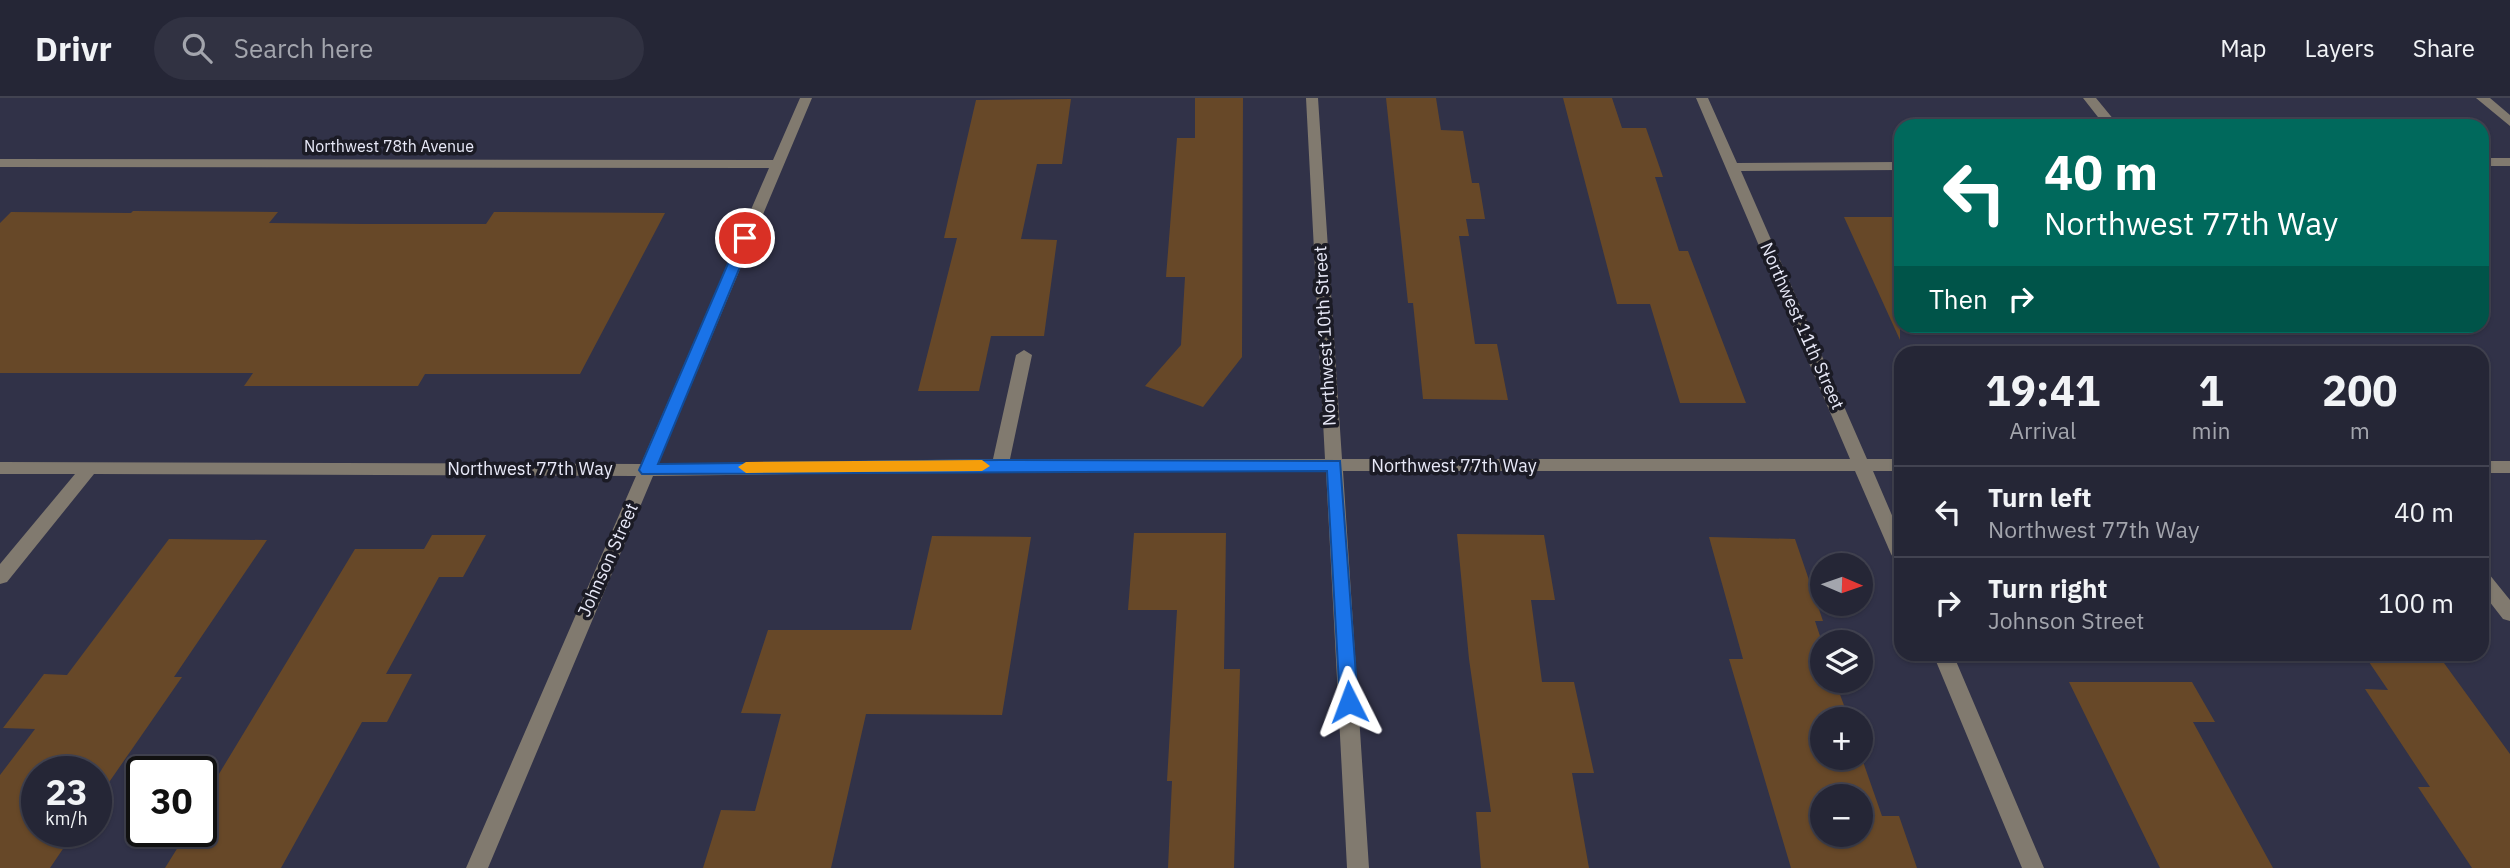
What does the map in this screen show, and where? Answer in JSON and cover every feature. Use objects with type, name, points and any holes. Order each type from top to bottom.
[{"type":"street","name":"Johnson Street","points":[[477,868],[806,98]]},
{"type":"street","name":"Northwest 10th Street","points":[[1312,98],[1358,868]]},
{"type":"street","name":"Northwest 11th Street","points":[[1702,98],[1894,540]]},
{"type":"street","points":[[2089,98],[2106,119]]},
{"type":"street","points":[[2482,98],[2510,122]]},
{"type":"street","points":[[2489,162],[2510,162]]},
{"type":"street","name":"Northwest 78th Avenue","points":[[0,163],[777,164]]},
{"type":"street","points":[[1732,167],[1894,166]]},
{"type":"street","points":[[1000,465],[1024,355]]},
{"type":"street","name":"Northwest 77th Way","points":[[0,468],[647,470],[1000,465],[1894,465]]},
{"type":"street","points":[[2489,467],[2510,467]]},
{"type":"street","points":[[0,577],[90,468]]},
{"type":"street","points":[[2489,588],[2510,614]]},
{"type":"street","points":[[1946,661],[2033,868]]},
{"type":"building","points":[[1195,98],[1243,98],[1242,357],[1203,407],[1145,386],[1181,345],[1185,277],[1166,277],[1177,138],[1195,138]]},
{"type":"building","points":[[1386,98],[1436,98],[1441,130],[1463,131],[1472,183],[1479,183],[1485,219],[1466,219],[1469,236],[1459,236],[1475,344],[1497,344],[1508,400],[1423,399],[1413,303],[1408,303]]},
{"type":"building","points":[[1563,98],[1612,98],[1622,128],[1646,128],[1663,177],[1655,177],[1679,251],[1688,251],[1746,403],[1680,403],[1650,304],[1617,304]]},
{"type":"building","points":[[1071,99],[1062,164],[1037,164],[1021,239],[1057,240],[1044,336],[991,336],[979,391],[918,391],[957,238],[944,238],[976,100]]},
{"type":"building","points":[[11,212],[278,212],[269,223],[364,224],[486,224],[494,212],[665,213],[580,374],[425,374],[418,386],[244,386],[253,373],[0,373],[0,223]]},
{"type":"building","points":[[1844,217],[1894,217],[1894,327]]},
{"type":"building","points":[[1134,533],[1226,533],[1224,669],[1240,669],[1234,868],[1168,868],[1172,781],[1167,781],[1177,610],[1128,610]]},
{"type":"building","points":[[1457,534],[1544,535],[1555,600],[1531,600],[1542,682],[1574,682],[1594,773],[1572,773],[1589,868],[1481,868],[1476,812],[1491,812],[1469,659]]},
{"type":"building","points":[[432,535],[486,535],[463,577],[439,577],[386,674],[412,674],[387,722],[362,722],[281,868],[165,868],[178,847],[217,847],[217,777],[355,549],[424,549]]},
{"type":"building","points":[[932,536],[1031,537],[1002,715],[866,714],[831,868],[703,868],[721,810],[755,811],[781,714],[741,713],[768,630],[911,630]]},
{"type":"building","points":[[1709,537],[1795,539],[1810,583],[1810,616],[1821,616],[1823,621],[1815,621],[1818,630],[1810,630],[1810,693],[1839,693],[1845,707],[1810,707],[1810,770],[1866,770],[1871,784],[1810,784],[1810,847],[1873,847],[1873,790],[1882,816],[1899,816],[1917,868],[1791,868],[1729,659],[1743,659]]},
{"type":"building","points":[[169,539],[267,540],[174,677],[182,677],[112,778],[112,756],[21,756],[21,847],[64,847],[50,868],[0,868],[0,775],[35,729],[3,728],[44,674],[67,675]]},
{"type":"building","points":[[2369,662],[2444,663],[2510,754],[2510,868],[2472,868],[2418,787],[2430,787],[2365,689],[2388,690]]},
{"type":"building","points":[[2069,682],[2192,682],[2215,722],[2193,722],[2273,868],[2160,868]]},
{"type":"slow traffic","points":[[746,467],[982,466]]},
{"type":"route","points":[[745,238],[647,470],[1000,465],[1335,465],[1349,702]]}]
